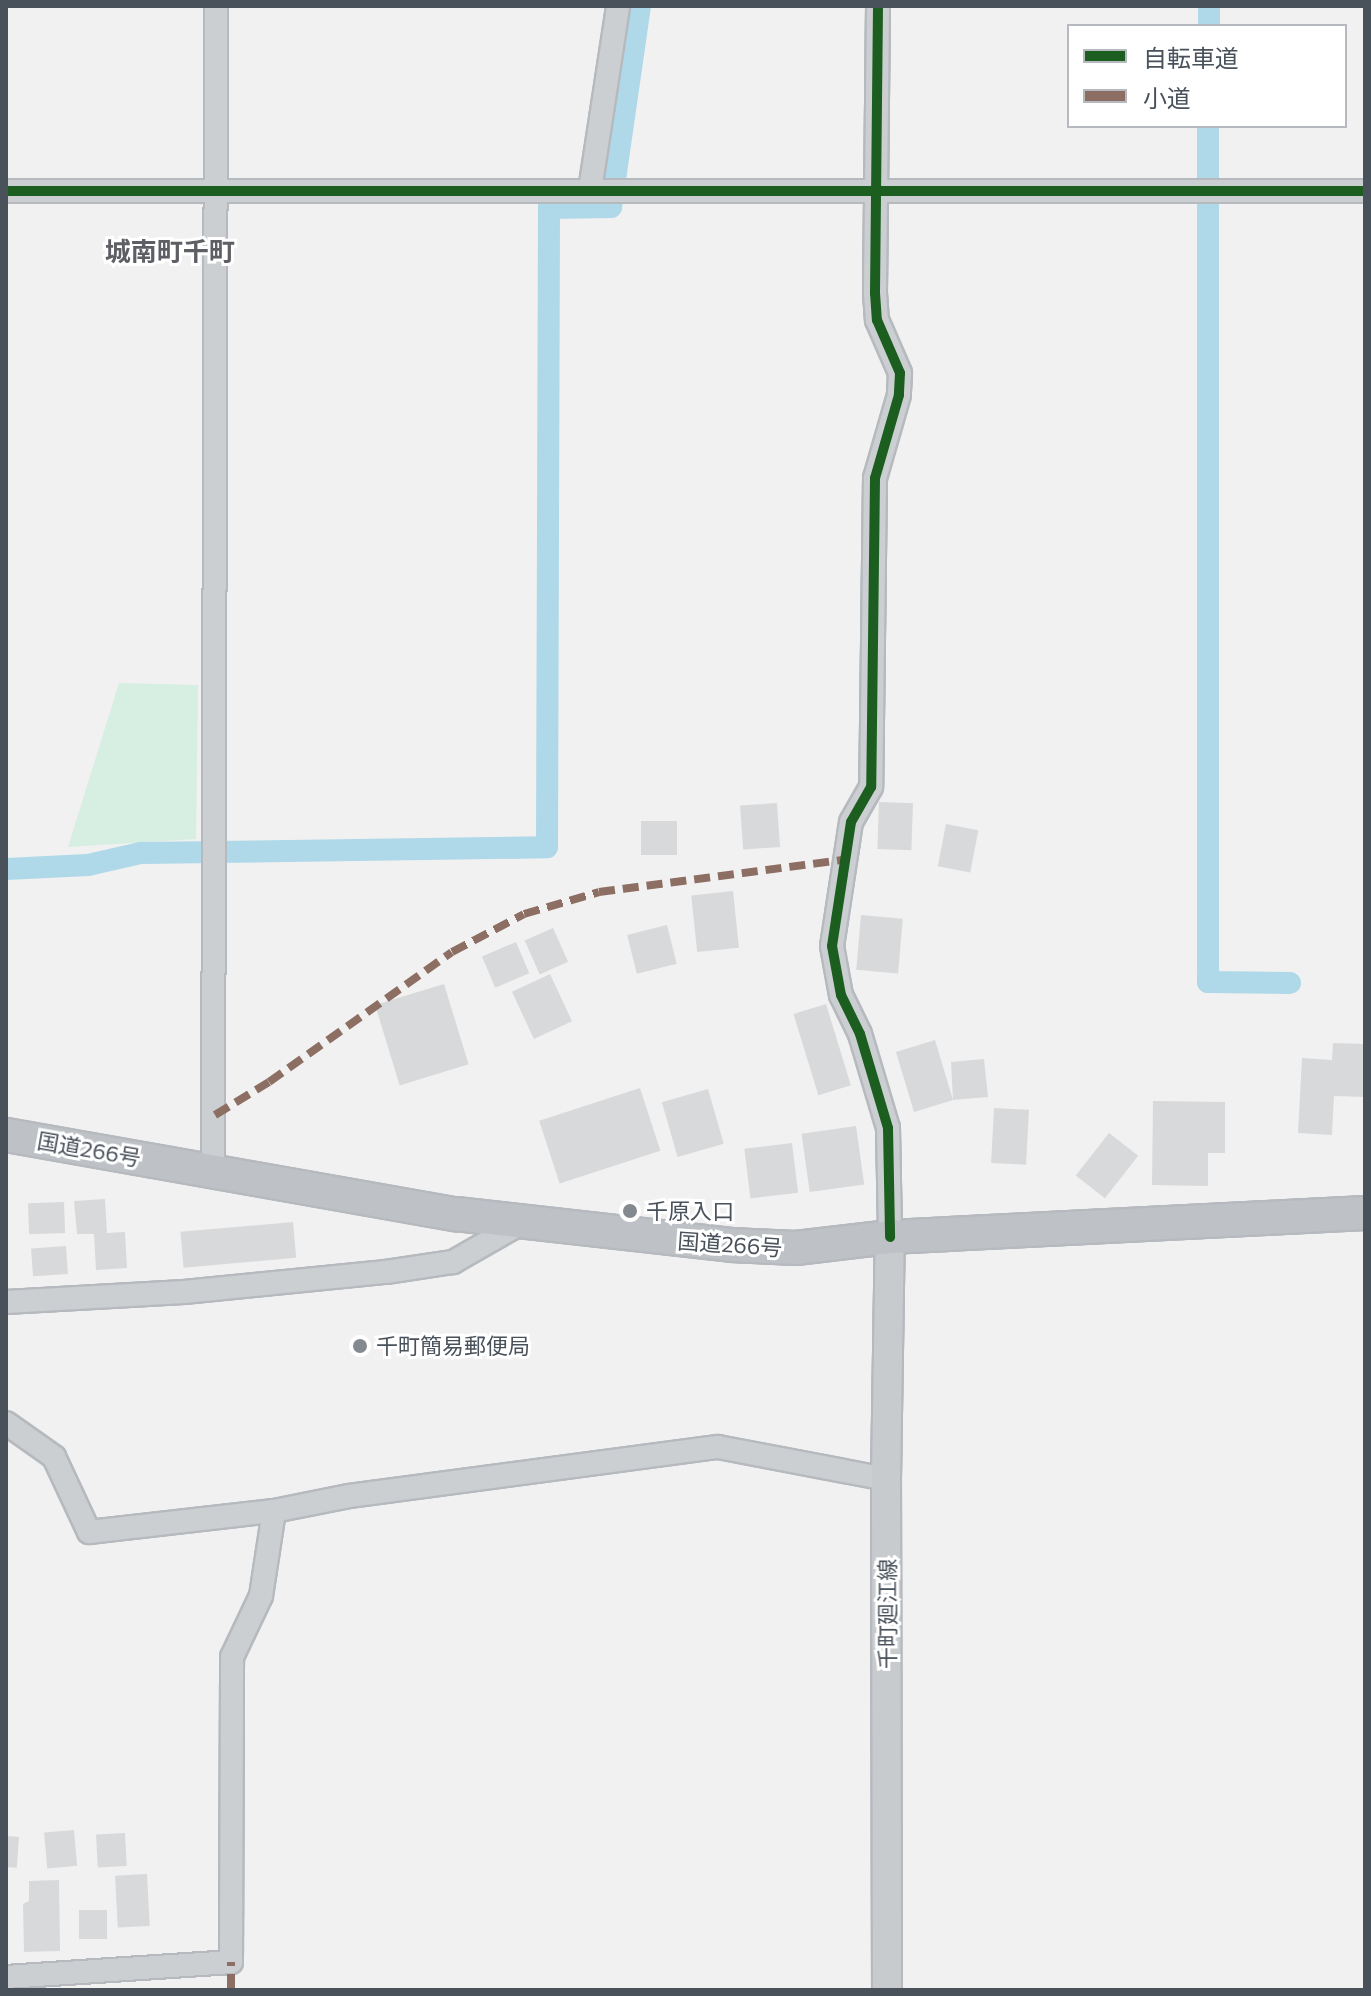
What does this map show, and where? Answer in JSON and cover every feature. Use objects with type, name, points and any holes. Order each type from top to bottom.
[{"type":"highway","name":"国道266号","points":[[6,1135],[521,1223],[644,1238],[796,1248],[890,1237],[1365,1213]]},
{"type":"main road","name":"千町廻江線","points":[[887,1990],[886,1479],[890,1237]]},
{"type":"street","points":[[213,1171],[216,6]]},
{"type":"street","points":[[590,190],[618,6]]},
{"type":"street","points":[[878,6],[875,193],[877,320],[900,373],[899,395],[875,478],[871,787],[851,822],[832,946],[841,995],[860,1034],[888,1128],[890,1237]]},
{"type":"street","points":[[6,191],[1365,191]]},
{"type":"street","points":[[6,1302],[184,1292],[453,1262],[521,1223]]},
{"type":"street","points":[[6,1423],[54,1457],[89,1532],[274,1511],[349,1496],[718,1447],[886,1479]]},
{"type":"street","points":[[6,1977],[231,1962],[232,1657],[261,1596],[274,1511]]},
{"type":"green space","points":[[119,683],[198,685],[196,839],[68,847]]},
{"type":"building","points":[[879,802],[913,803],[911,850],[877,849]]},
{"type":"building","points":[[777,803],[780,847],[743,849],[740,806]]},
{"type":"building","points":[[641,821],[677,821],[677,855],[641,855]]},
{"type":"building","points":[[946,824],[978,830],[970,873],[938,866]]},
{"type":"building","points":[[733,891],[739,948],[697,952],[691,895]]},
{"type":"building","points":[[861,915],[903,919],[898,973],[856,970]]},
{"type":"building","points":[[667,925],[677,964],[637,974],[627,935]]},
{"type":"building","points":[[553,928],[568,962],[540,974],[525,941]]},
{"type":"building","points":[[516,942],[529,973],[495,988],[482,956]]},
{"type":"building","points":[[550,974],[572,1021],[534,1039],[512,992]]},
{"type":"building","points":[[444,984],[469,1064],[400,1085],[375,1005]]},
{"type":"building","points":[[826,1004],[851,1085],[818,1095],[793,1014]]},
{"type":"building","points":[[935,1040],[953,1100],[914,1112],[896,1052]]},
{"type":"building","points":[[1333,1043],[1365,1044],[1365,1097],[1334,1096],[1332,1135],[1298,1133],[1302,1058],[1332,1060]]},
{"type":"building","points":[[984,1059],[988,1097],[953,1100],[951,1062]]},
{"type":"building","points":[[640,1088],[660,1151],[560,1184],[539,1121]]},
{"type":"building","points":[[708,1089],[724,1144],[678,1157],[662,1102]]},
{"type":"building","points":[[1153,1101],[1225,1102],[1225,1153],[1208,1153],[1208,1186],[1152,1185]]},
{"type":"building","points":[[994,1108],[1029,1110],[1026,1165],[991,1163]]},
{"type":"building","points":[[856,1126],[864,1184],[810,1192],[802,1134]]},
{"type":"building","points":[[1109,1133],[1138,1156],[1105,1198],[1076,1176]]},
{"type":"building","points":[[792,1143],[798,1193],[750,1198],[744,1149]]},
{"type":"building","points":[[105,1199],[107,1233],[125,1232],[127,1268],[96,1270],[94,1234],[77,1234],[74,1201]]},
{"type":"building","points":[[64,1202],[65,1233],[29,1234],[28,1203]]},
{"type":"building","points":[[293,1222],[296,1258],[184,1268],[180,1232]]},
{"type":"building","points":[[66,1246],[68,1274],[33,1276],[31,1248]]},
{"type":"building","points":[[74,1830],[77,1866],[47,1868],[44,1833]]},
{"type":"building","points":[[125,1833],[127,1866],[98,1867],[96,1835]]},
{"type":"building","points":[[6,1836],[19,1837],[17,1868],[6,1867]]},
{"type":"building","points":[[147,1874],[150,1926],[118,1928],[115,1876]]},
{"type":"building","points":[[59,1880],[60,1951],[24,1952],[23,1904],[29,1901],[29,1881]]},
{"type":"building","points":[[79,1910],[107,1910],[107,1939],[79,1939]]},
{"type":"waterway","points":[[6,869],[88,865],[141,853],[547,847],[549,208],[611,207],[640,6]]},
{"type":"waterway","points":[[1209,6],[1209,24]]},
{"type":"waterway","points":[[1208,128],[1208,982],[1290,983]]},
{"type":"marked path","points":[[215,1115],[269,1082],[452,952],[524,914],[599,892],[843,860]]},
{"type":"marked path","points":[[231,1962],[231,1990]]},
{"type":"cycle path","points":[[878,6],[875,293],[877,320],[900,373],[899,395],[875,478],[871,787],[851,822],[832,946],[841,995],[860,1034],[888,1128],[890,1237]]},
{"type":"cycle path","points":[[6,191],[1365,191]]},
{"type":"place","name":"千原入口","points":[[630,1211]]},
{"type":"place","name":"千町簡易郵便局","points":[[360,1346]]},
{"type":"district","name":"城南町千町","points":[[170,251]]}]
